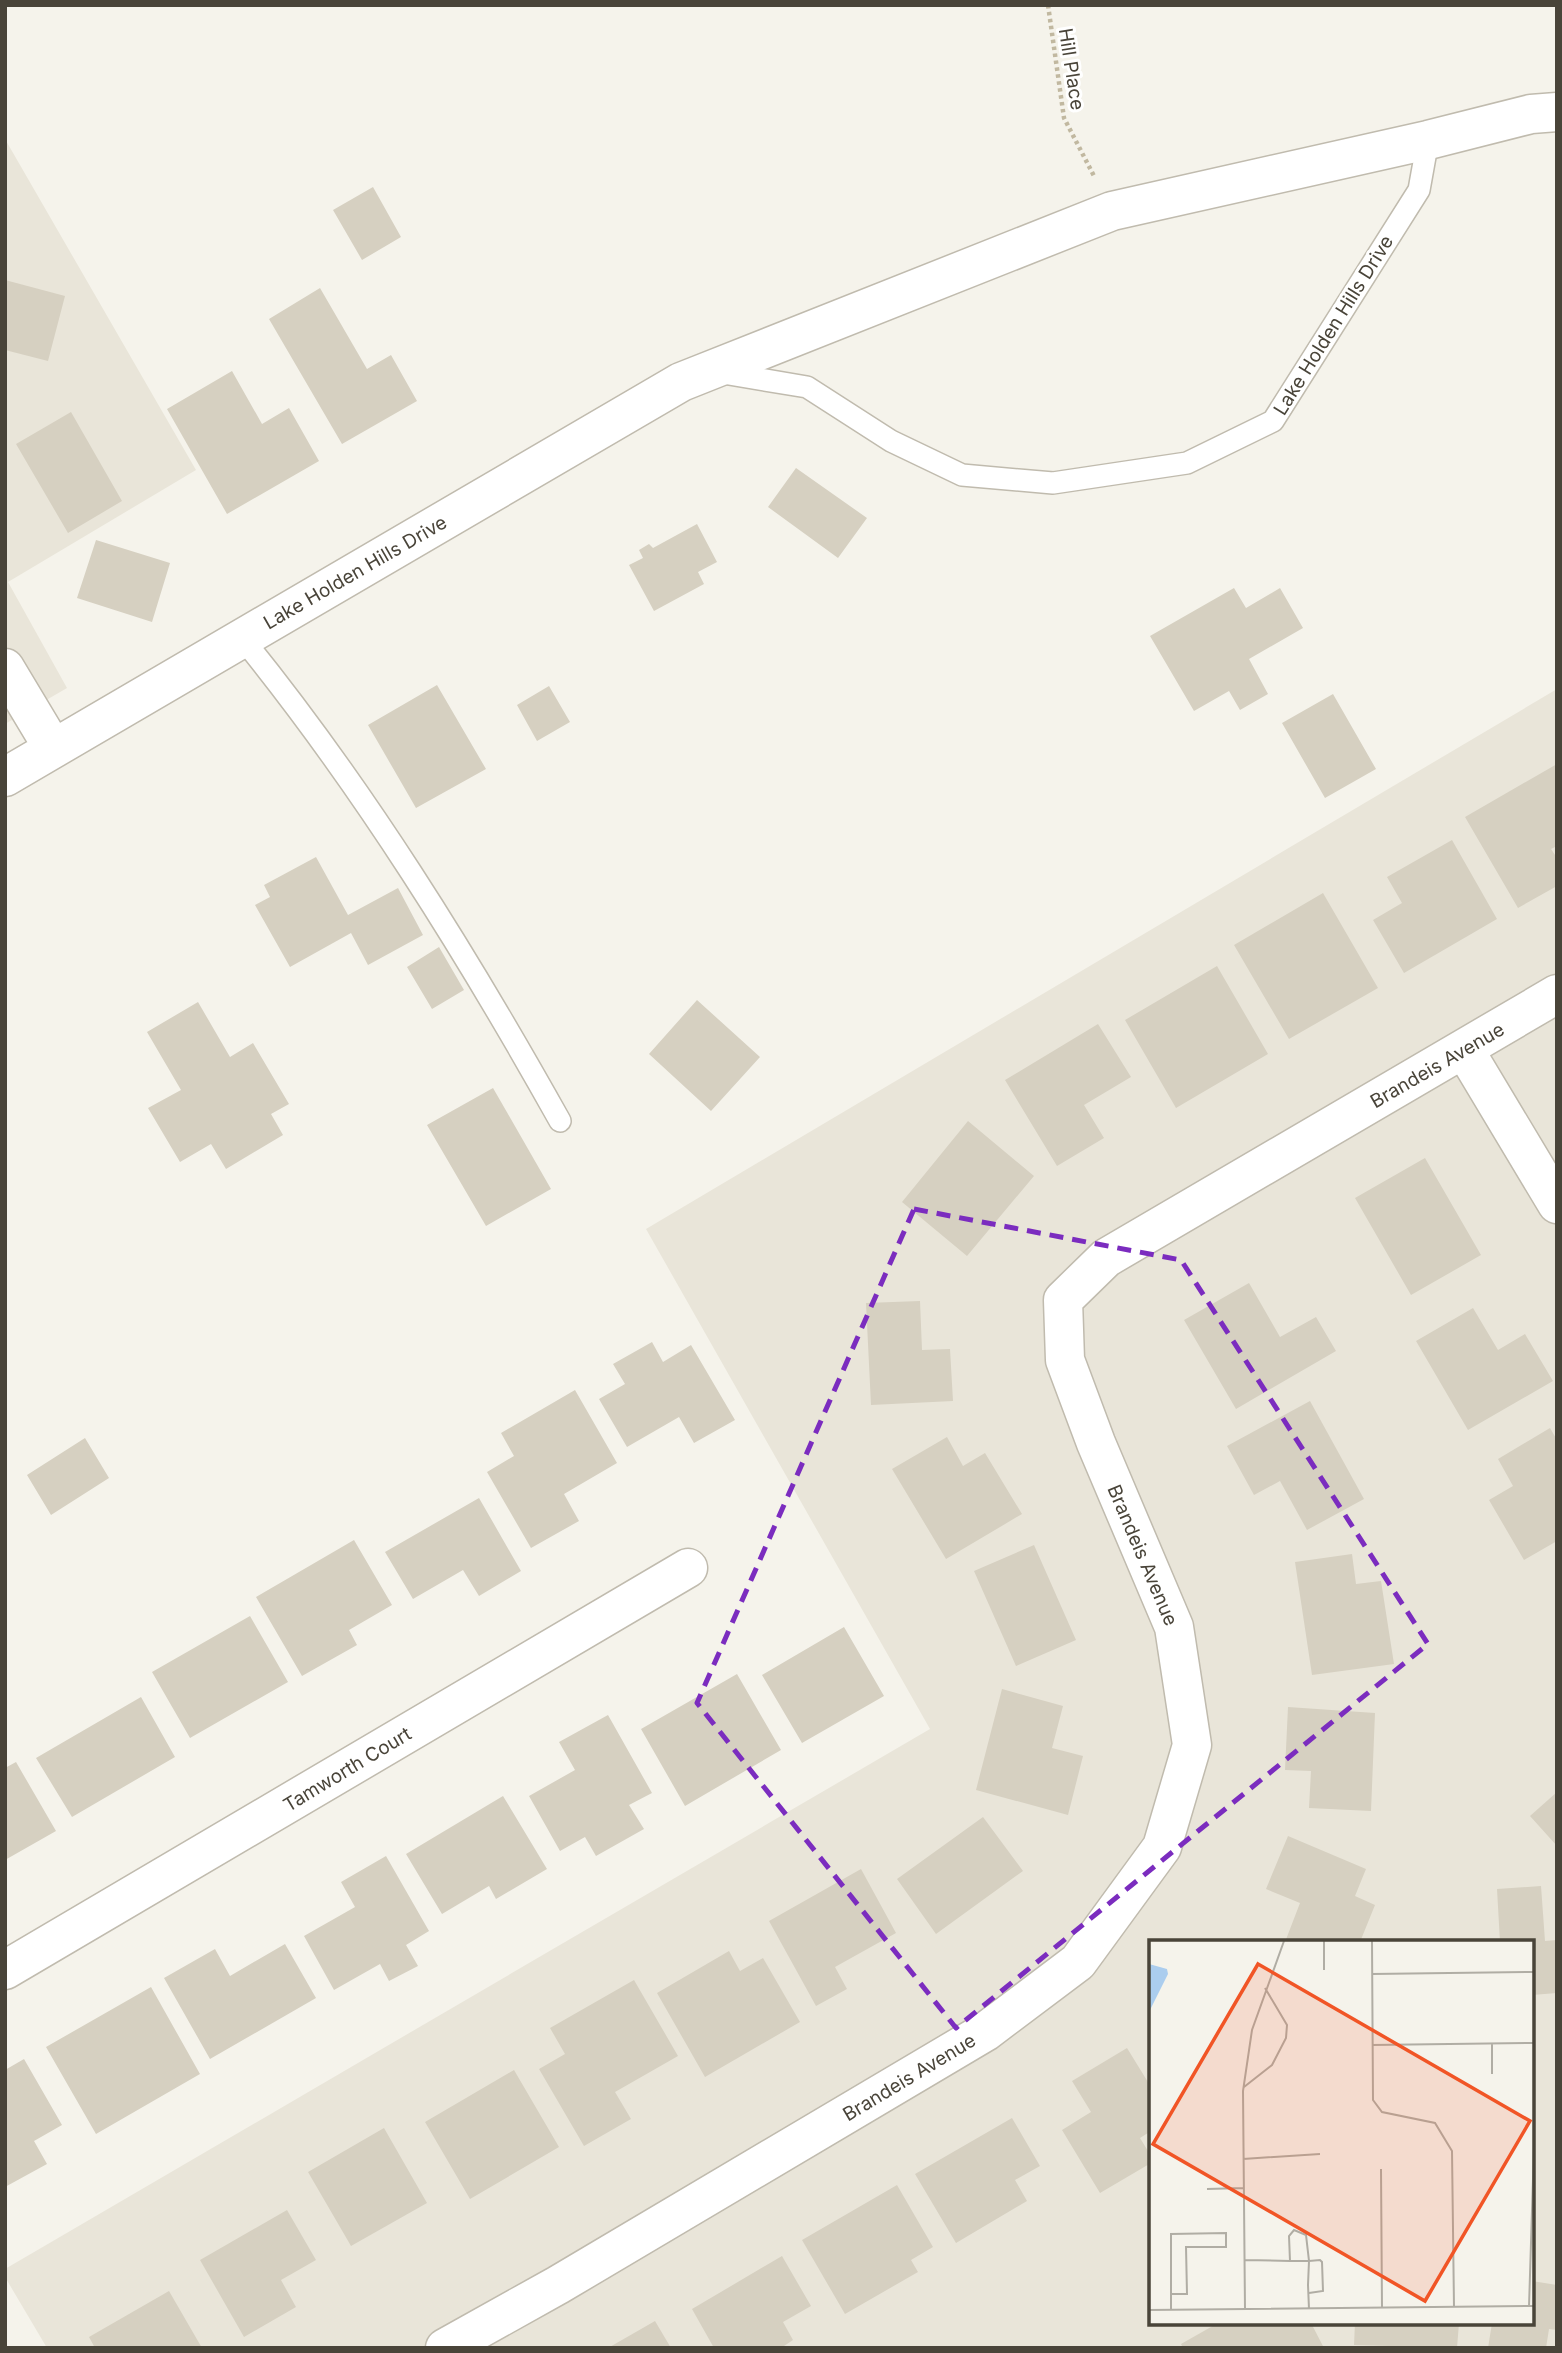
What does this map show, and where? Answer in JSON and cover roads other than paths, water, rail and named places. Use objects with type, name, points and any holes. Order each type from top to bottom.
[{"type":"street","name":"Lake Holden Hills Drive","points":[[5,777],[681,382],[1112,211],[1428,141],[1531,114],[1557,112]]},
{"type":"street","points":[[5,668],[53,748]]},
{"type":"street","name":"Brandeis Avenue","points":[[444,2348],[558,2285],[985,2032],[1078,1962],[1162,1847],[1192,1745],[1174,1627],[1096,1443],[1065,1360],[1063,1300],[1106,1258],[1557,994]]},
{"type":"street","points":[[1464,1049],[1557,1204]]},
{"type":"street","name":"Tamworth Court","points":[[5,1970],[688,1568]]},
{"type":"lane","name":"Lake Holden Hills Drive","points":[[708,371],[807,387],[891,441],[962,475],[1053,483],[1187,463],[1273,421],[1419,190],[1428,141]]},
{"type":"lane","points":[[242,638],[273,676],[426,895],[519,1047],[560,1121]]}]
